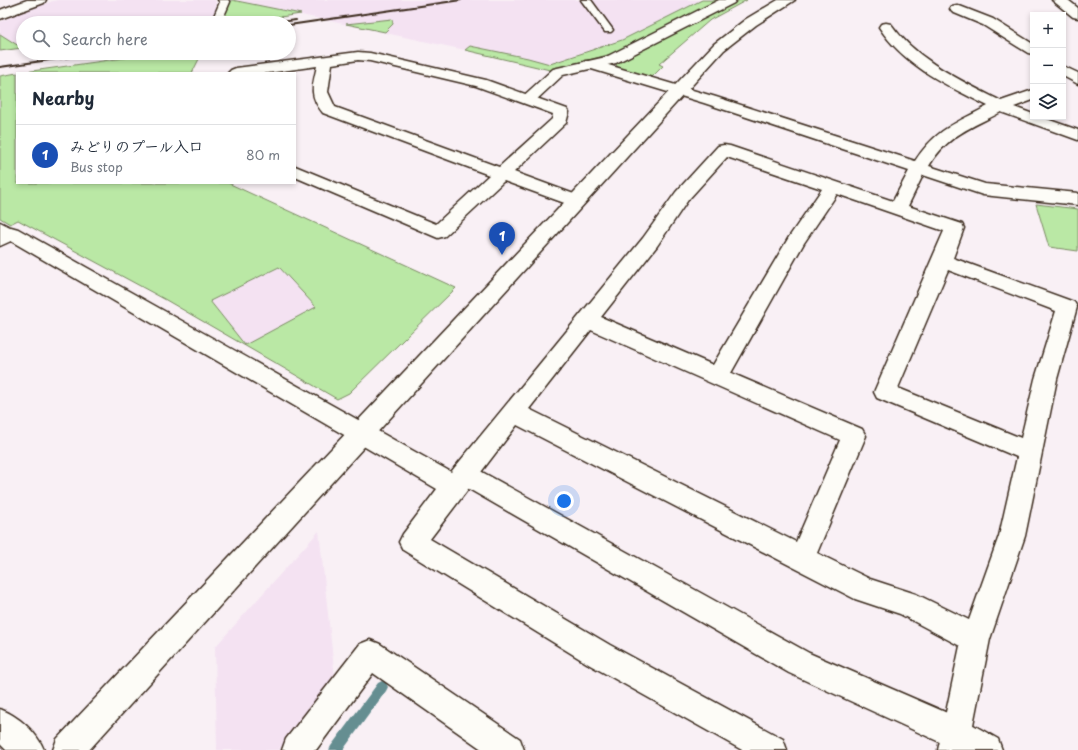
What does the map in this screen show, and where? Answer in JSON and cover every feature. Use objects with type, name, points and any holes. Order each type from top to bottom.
[{"type":"street","points":[[0,15],[39,0]]},
{"type":"street","points":[[528,99],[558,72],[612,60],[729,0]]},
{"type":"street","points":[[68,750],[576,200],[678,92],[731,37],[765,13],[788,0]]},
{"type":"street","points":[[1059,0],[1078,14]]},
{"type":"street","points":[[957,9],[988,22],[1030,48]]},
{"type":"street","points":[[886,27],[890,37],[909,53],[937,72],[1001,106],[1078,135]]},
{"type":"street","points":[[243,72],[358,56],[370,57],[481,83],[561,112],[560,120],[438,232],[296,171]]},
{"type":"street","points":[[326,60],[319,94],[321,103],[329,110],[576,200]]},
{"type":"street","points":[[590,64],[717,103],[984,189],[1078,199]]},
{"type":"street","points":[[1066,72],[1078,81]]},
{"type":"street","points":[[1066,85],[1078,81]]},
{"type":"street","points":[[898,208],[919,169],[937,142],[945,135],[1001,106],[1030,96]]},
{"type":"street","points":[[772,750],[600,655],[412,542],[459,480],[589,320],[650,242],[682,196],[724,150],[955,228],[942,262],[885,392],[1030,452]]},
{"type":"street","points":[[717,376],[796,241],[833,186]]},
{"type":"street","points":[[4,233],[360,434],[459,480],[799,663],[955,742],[987,750]]},
{"type":"street","points":[[942,262],[1067,307],[1046,379],[1012,536],[976,639],[955,742]]},
{"type":"street","points":[[589,320],[854,436],[802,558]]},
{"type":"street","points":[[513,412],[865,590],[906,603],[976,639]]},
{"type":"street","points":[[297,750],[370,654],[509,750]]},
{"type":"street","points":[[0,724],[29,750]]},
{"type":"lane","points":[[219,16],[225,2],[223,0]]},
{"type":"lane","points":[[586,0],[608,30]]},
{"type":"shaded area","points":[[57,0],[215,0],[217,8],[213,16],[16,16],[16,49],[0,51],[0,22],[30,8]]},
{"type":"shaded area","points":[[232,0],[720,0],[591,60],[550,70],[465,50]]},
{"type":"shaded area","points":[[279,267],[316,307],[245,345],[210,301]]},
{"type":"shaded area","points":[[319,531],[335,678],[279,750],[217,750],[215,647]]},
{"type":"green space","points":[[232,0],[301,14],[287,16],[222,16]]},
{"type":"green space","points":[[702,0],[720,0],[619,52],[550,70],[465,50],[470,46],[550,64],[622,40]]},
{"type":"green space","points":[[740,0],[747,0],[710,20],[659,64],[663,66],[652,77],[618,68],[616,64]]},
{"type":"green space","points":[[392,19],[393,24],[385,32],[346,24]]},
{"type":"green space","points":[[0,34],[16,44],[16,49],[0,51]]},
{"type":"green space","points":[[110,60],[198,60],[192,72],[25,72]]},
{"type":"green space","points":[[16,73],[16,184],[230,184],[456,288],[349,393],[337,399],[166,300],[18,220],[10,224],[0,218],[0,76]],"holes":[[[279,267],[316,307],[245,345],[210,301]]]},
{"type":"green space","points":[[1036,204],[1078,209],[1078,251],[1049,247]]},
{"type":"waterway","points":[[335,750],[382,687]]},
{"type":"railway","points":[[296,24],[461,0]]},
{"type":"railway","points":[[0,67],[49,60]]},
{"type":"place","name":"みどりのプール入口","points":[[502,255]]}]
